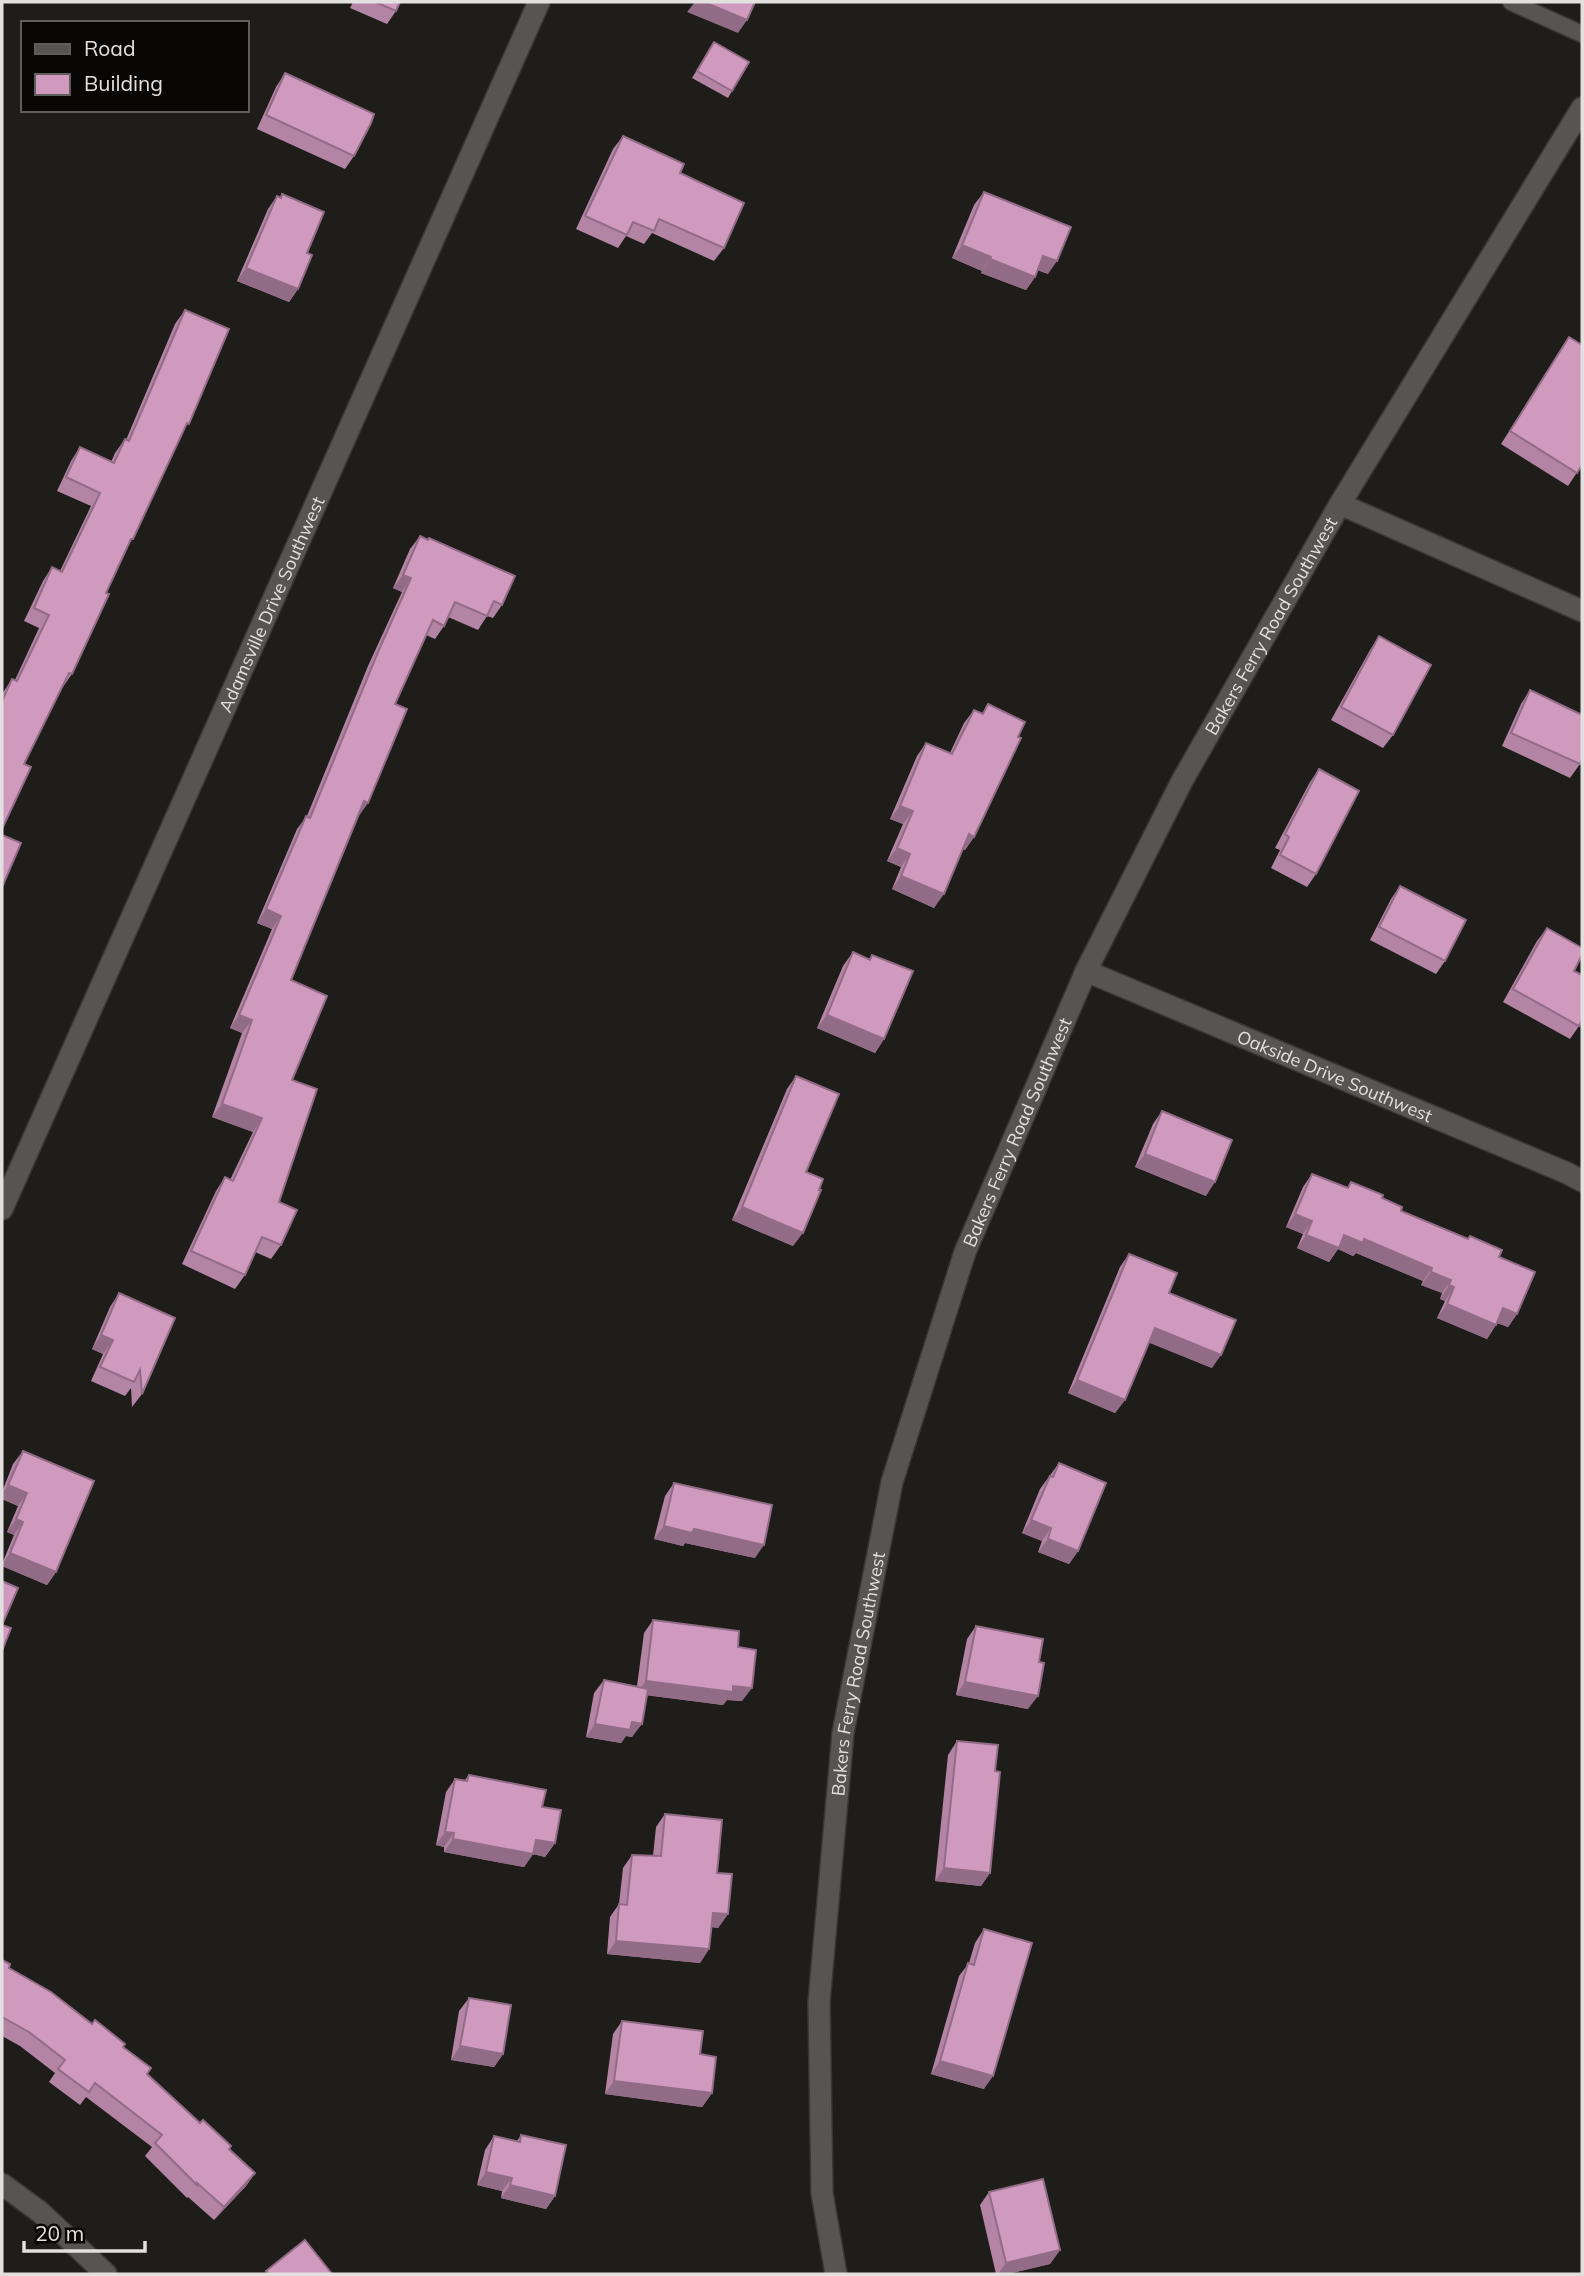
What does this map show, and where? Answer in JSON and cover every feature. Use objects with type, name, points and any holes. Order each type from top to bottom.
[{"type":"street","name":"Adamsville Drive Southwest","points":[[2,1209],[540,2]]},
{"type":"street","name":"Bakers Ferry Road Southwest","points":[[836,2274],[821,2193],[820,2002],[842,1733],[892,1482],[965,1252],[1086,971],[1182,782],[1340,504],[1582,108]]},
{"type":"street","points":[[1340,504],[1582,611]]},
{"type":"street","name":"Oakside Drive Southwest","points":[[1086,971],[1582,1181]]},
{"type":"street","points":[[2,2184],[40,2212],[106,2274]]},
{"type":"lane","points":[[1511,2],[1582,34]]},
{"type":"building","points":[[375,2],[400,2],[396,11]]},
{"type":"building","points":[[704,2],[755,2],[747,20]]},
{"type":"building","points":[[714,42],[749,62],[732,91],[697,71]]},
{"type":"building","points":[[285,73],[374,114],[354,156],[266,115]]},
{"type":"building","points":[[623,136],[684,164],[680,173],[744,203],[724,248],[659,219],[654,231],[633,222],[627,235],[585,216]]},
{"type":"building","points":[[984,192],[1071,227],[1057,261],[1043,256],[1035,277],[962,245]]},
{"type":"building","points":[[282,194],[324,212],[307,253],[312,255],[298,289],[246,268],[277,196],[281,198]]},
{"type":"building","points":[[185,310],[229,329],[189,424],[187,423],[131,539],[72,674],[69,673],[24,764],[31,767],[2,829],[2,701],[12,679],[17,681],[49,615],[34,608],[52,567],[62,572],[100,493],[66,477],[80,447],[114,463],[125,439],[129,441]]},
{"type":"building","points":[[1569,337],[1582,345],[1582,465],[1577,473],[1510,431]]},
{"type":"building","points":[[420,536],[515,576],[502,605],[494,601],[487,616],[455,602],[444,626],[433,620],[395,704],[407,709],[368,803],[364,801],[291,980],[327,996],[292,1080],[317,1089],[279,1202],[297,1210],[281,1245],[262,1237],[245,1275],[191,1251],[225,1177],[233,1181],[262,1118],[222,1104],[252,1020],[239,1015],[281,916],[266,909],[306,816],[310,818],[411,578],[403,575]]},
{"type":"building","points":[[1379,636],[1431,665],[1393,735],[1341,707]]},
{"type":"building","points":[[1530,690],[1582,715],[1580,764],[1511,733]]},
{"type":"building","points":[[988,704],[1025,722],[1018,737],[1021,738],[974,837],[969,834],[944,894],[901,876],[910,854],[897,848],[913,811],[900,806],[926,743],[952,754],[974,710],[983,714]]},
{"type":"building","points":[[1319,769],[1359,791],[1316,874],[1280,855],[1289,837],[1285,834]]},
{"type":"building","points":[[2,835],[21,843],[3,885],[2,885]]},
{"type":"building","points":[[1400,886],[1466,920],[1445,961],[1379,927]]},
{"type":"building","points":[[1547,928],[1582,948],[1582,955],[1574,971],[1582,975],[1582,1020],[1579,1026],[1513,989]]},
{"type":"building","points":[[853,952],[870,960],[872,955],[913,971],[884,1039],[827,1015]]},
{"type":"building","points":[[796,1076],[839,1094],[806,1172],[823,1179],[803,1233],[742,1207]]},
{"type":"building","points":[[1162,1111],[1232,1140],[1215,1182],[1145,1154]]},
{"type":"building","points":[[1312,1174],[1348,1188],[1351,1182],[1383,1195],[1382,1198],[1402,1207],[1401,1211],[1502,1250],[1499,1257],[1535,1272],[1517,1314],[1503,1308],[1496,1325],[1447,1304],[1454,1287],[1449,1285],[1451,1280],[1431,1272],[1432,1268],[1364,1239],[1363,1243],[1344,1235],[1339,1248],[1306,1235],[1312,1221],[1295,1214]]},
{"type":"building","points":[[1129,1254],[1177,1273],[1169,1293],[1236,1320],[1221,1355],[1155,1328],[1125,1400],[1077,1380]]},
{"type":"building","points":[[119,1293],[175,1318],[142,1394],[140,1370],[134,1382],[100,1367],[113,1340],[101,1335]]},
{"type":"building","points":[[23,1451],[94,1481],[56,1572],[10,1553],[23,1522],[16,1519],[27,1493],[8,1485]]},
{"type":"building","points":[[1059,1463],[1106,1483],[1078,1551],[1048,1539],[1051,1528],[1031,1520],[1050,1476],[1053,1477]]},
{"type":"building","points":[[674,1483],[772,1505],[764,1545],[694,1529],[692,1533],[664,1526]]},
{"type":"building","points":[[2,1581],[18,1588],[2,1625]]},
{"type":"building","points":[[653,1620],[739,1631],[738,1647],[756,1650],[752,1688],[733,1686],[733,1692],[646,1681]]},
{"type":"building","points":[[2,1625],[11,1628],[2,1651]]},
{"type":"building","points":[[976,1626],[1043,1639],[1039,1662],[1044,1663],[1038,1696],[965,1682]]},
{"type":"building","points":[[604,1680],[648,1689],[642,1724],[632,1722],[630,1730],[595,1724]]},
{"type":"building","points":[[957,1741],[998,1745],[995,1771],[1000,1772],[990,1873],[944,1868]]},
{"type":"building","points":[[469,1775],[546,1790],[542,1807],[561,1810],[555,1843],[536,1840],[533,1854],[453,1839],[454,1833],[445,1832],[455,1779],[467,1781]]},
{"type":"building","points":[[665,1814],[722,1820],[717,1873],[732,1874],[728,1914],[713,1913],[709,1949],[616,1941],[619,1904],[627,1905],[632,1855],[661,1856]]},
{"type":"building","points":[[984,1929],[1032,1943],[993,2076],[940,2061],[968,1963],[974,1965]]},
{"type":"building","points":[[2,1960],[10,1964],[9,1968],[51,1992],[92,2024],[95,2020],[125,2044],[123,2047],[151,2068],[147,2074],[200,2123],[203,2120],[231,2146],[229,2149],[255,2173],[224,2207],[197,2185],[155,2143],[162,2135],[95,2083],[89,2092],[58,2069],[65,2060],[29,2032],[2,2017]]},
{"type":"building","points":[[469,1998],[511,2005],[503,2054],[460,2046]]},
{"type":"building","points":[[622,2021],[703,2031],[700,2054],[716,2057],[712,2093],[614,2081]]},
{"type":"building","points":[[521,2135],[566,2145],[555,2196],[510,2185],[512,2178],[486,2172],[494,2136],[520,2142]]},
{"type":"building","points":[[1043,2179],[1060,2250],[1006,2263],[989,2192]]},
{"type":"building","points":[[305,2240],[332,2274],[269,2274],[266,2271]]}]
